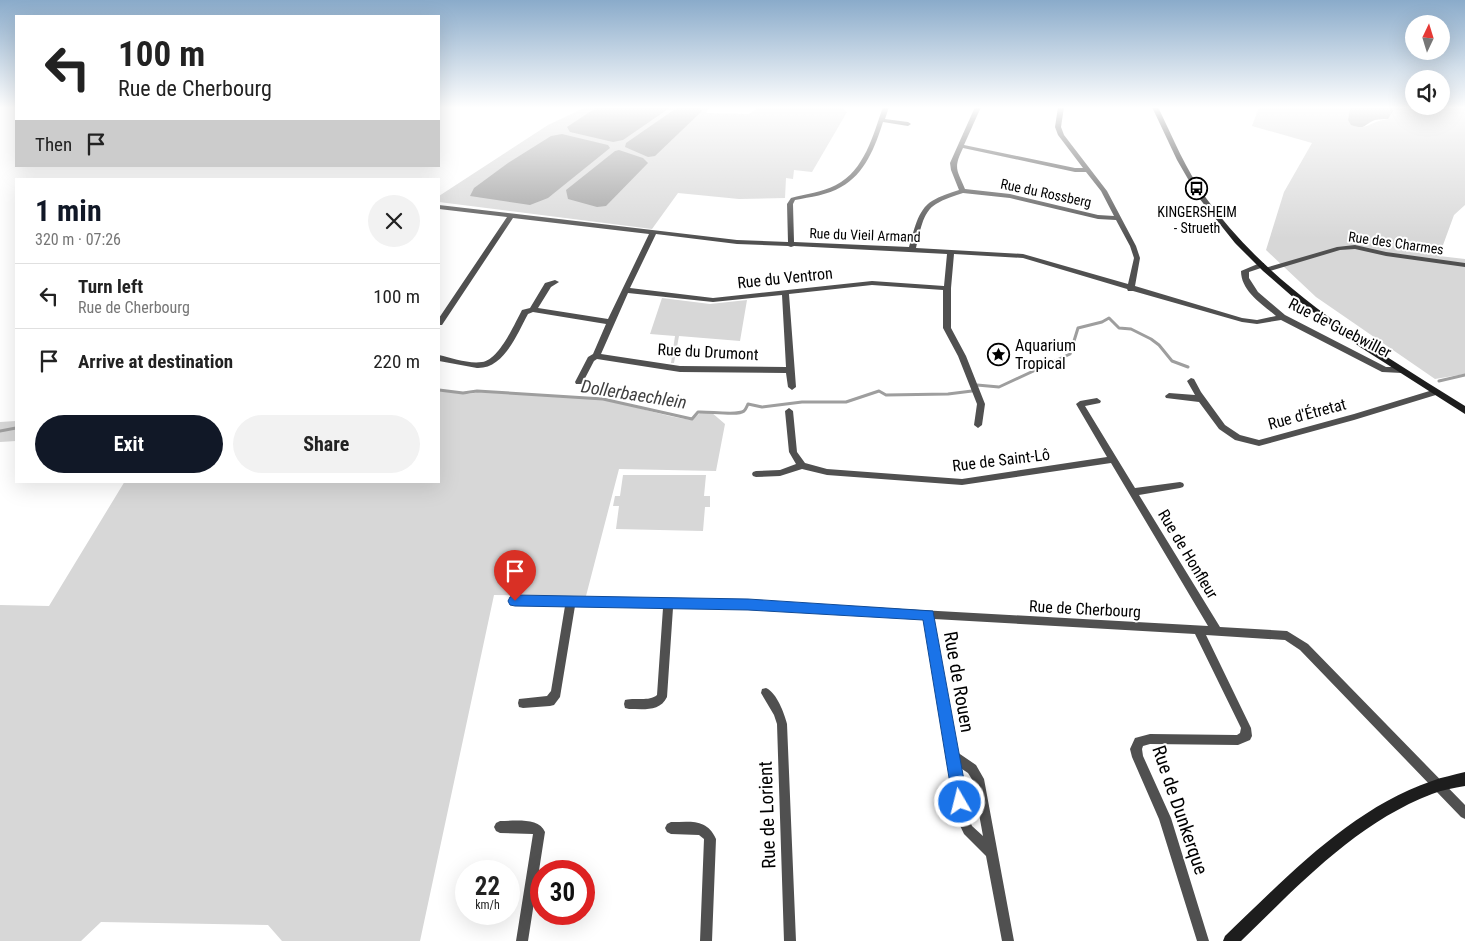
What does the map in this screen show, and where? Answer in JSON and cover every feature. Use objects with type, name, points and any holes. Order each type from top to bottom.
[{"type":"main road","name":"Rue de Guebwiller","points":[[1177,151],[1206,203],[1231,234],[1264,267],[1328,320],[1465,411]]},
{"type":"main road","points":[[1230,941],[1320,858],[1354,832],[1407,797],[1438,784],[1465,779]]},
{"type":"street","points":[[791,245],[790,204],[794,199],[838,187],[849,180],[866,159],[869,151]]},
{"type":"street","points":[[912,249],[921,218],[927,208],[934,202],[962,190],[954,170],[954,163],[959,151]]},
{"type":"street","points":[[984,151],[1075,170],[1086,170]]},
{"type":"street","points":[[1072,151],[1104,191],[1137,258],[1131,289]]},
{"type":"street","name":"Rue du Rossberg","points":[[962,190],[1010,196],[1098,217],[1118,218]]},
{"type":"street","name":"Rue du Vieil Armand","points":[[440,207],[737,242],[912,249],[1029,258],[1242,320],[1257,322],[1282,317]]},
{"type":"street","points":[[440,321],[511,216]]},
{"type":"street","points":[[579,382],[591,359],[596,356],[610,322],[653,233]]},
{"type":"street","name":"Rue des Charmes","points":[[1264,267],[1339,248],[1355,247],[1465,265]]},
{"type":"street","points":[[951,252],[947,328],[962,356],[981,404],[978,425]]},
{"type":"street","name":"Rue de Guebwiller","points":[[1264,267],[1245,271],[1244,278],[1255,294],[1282,317],[1385,370],[1402,370]]},
{"type":"street","points":[[533,310],[548,285],[555,282]]},
{"type":"street","name":"Rue du Ventron","points":[[626,290],[703,300],[872,283],[948,288]]},
{"type":"street","points":[[785,293],[792,387]]},
{"type":"street","points":[[440,358],[481,365],[490,363],[497,358],[524,312],[533,310],[610,322]]},
{"type":"street","name":"Rue du Drumont","points":[[596,356],[680,369],[790,370]]},
{"type":"street","name":"Rue d'Étretat","points":[[1192,381],[1222,427],[1238,438],[1259,443],[1436,392]]},
{"type":"street","points":[[1169,396],[1202,399]]},
{"type":"street","name":"Rue de Honfleur","points":[[1097,401],[1080,404],[1217,631]]},
{"type":"street","points":[[756,474],[780,473],[802,466],[794,452],[789,411]]},
{"type":"street","name":"Rue de Saint-Lô","points":[[802,466],[826,472],[962,482],[1113,459]]},
{"type":"street","name":"Rue de Honfleur","points":[[1133,492],[1180,484]]},
{"type":"street","name":"Rue de Cherbourg","points":[[515,601],[778,606],[1280,635],[1298,642],[1465,813]]},
{"type":"street","points":[[523,702],[550,701],[556,693],[571,602]]},
{"type":"street","points":[[629,704],[655,703],[662,697],[668,603]]},
{"type":"street","name":"Rue de Rouen","points":[[928,615],[965,825],[975,838],[991,852]]},
{"type":"street","name":"Rue de Dunkerque","points":[[1198,630],[1247,733],[1243,739],[1238,740],[1150,739],[1140,742],[1136,749],[1165,818],[1203,941]]},
{"type":"street","name":"Rue de Lorient","points":[[766,693],[776,708],[782,724],[790,941]]},
{"type":"street","name":"Rue de Rouen","points":[[954,756],[972,769],[978,779],[1008,941]]},
{"type":"street","points":[[500,827],[534,828],[539,832],[522,941]]},
{"type":"street","points":[[670,828],[703,829],[709,834],[706,941]]},
{"type":"shaded area","points":[[508,151],[824,151],[812,172],[794,170],[793,179],[786,178],[785,198],[739,199],[678,193],[652,229],[440,202],[440,195]]},
{"type":"shaded area","points":[[527,151],[606,151],[548,198],[530,205],[470,196],[474,188]]},
{"type":"shaded area","points":[[615,151],[622,151],[643,158],[648,163],[606,206],[597,207],[568,199],[566,190]]},
{"type":"shaded area","points":[[634,151],[660,151],[655,156],[648,157]]},
{"type":"shaded area","points":[[1307,151],[1465,151],[1465,205],[1454,215],[1439,256],[1465,259],[1465,374],[1435,379],[1316,297],[1266,250],[1284,192]]},
{"type":"shaded area","points":[[662,298],[710,304],[747,300],[740,341],[679,336],[674,363],[671,363],[675,336],[650,334]]},
{"type":"shaded area","points":[[440,391],[463,394],[477,392],[587,398],[614,402],[692,420],[700,413],[711,412],[725,424],[716,471],[619,469],[586,596],[494,595],[420,941],[282,941],[268,925],[101,922],[81,941],[0,941],[0,605],[49,606],[124,483],[440,483]]},
{"type":"shaded area","points":[[15,421],[15,441],[0,442],[0,422]]},
{"type":"shaded area","points":[[623,475],[706,475],[704,496],[710,496],[710,507],[705,507],[703,531],[616,529],[619,506],[613,506],[615,496],[620,496]]},
{"type":"waterway","name":"Dollerbaechlein","points":[[440,390],[463,393],[477,391],[603,399],[692,419],[698,412],[741,412],[745,410],[748,404],[762,407],[802,402],[846,402],[879,391],[886,395],[948,394],[972,391],[977,385],[999,387],[1070,354],[1078,328],[1102,322],[1109,318],[1119,328],[1131,329],[1151,339],[1159,345],[1172,361],[1188,367]]},
{"type":"waterway","name":"Dollerbaechlein","points":[[1439,381],[1465,375]]},
{"type":"waterway","name":"Dollerbaechlein","points":[[0,431],[15,428]]},
{"type":"place","name":"KINGERSHEIM - Strueth","points":[[1197,189]]},
{"type":"place","name":"Aquarium Tropical","points":[[999,354]]},
{"type":"route","points":[[515,601],[748,604],[928,615],[954,756],[960,802]]}]
